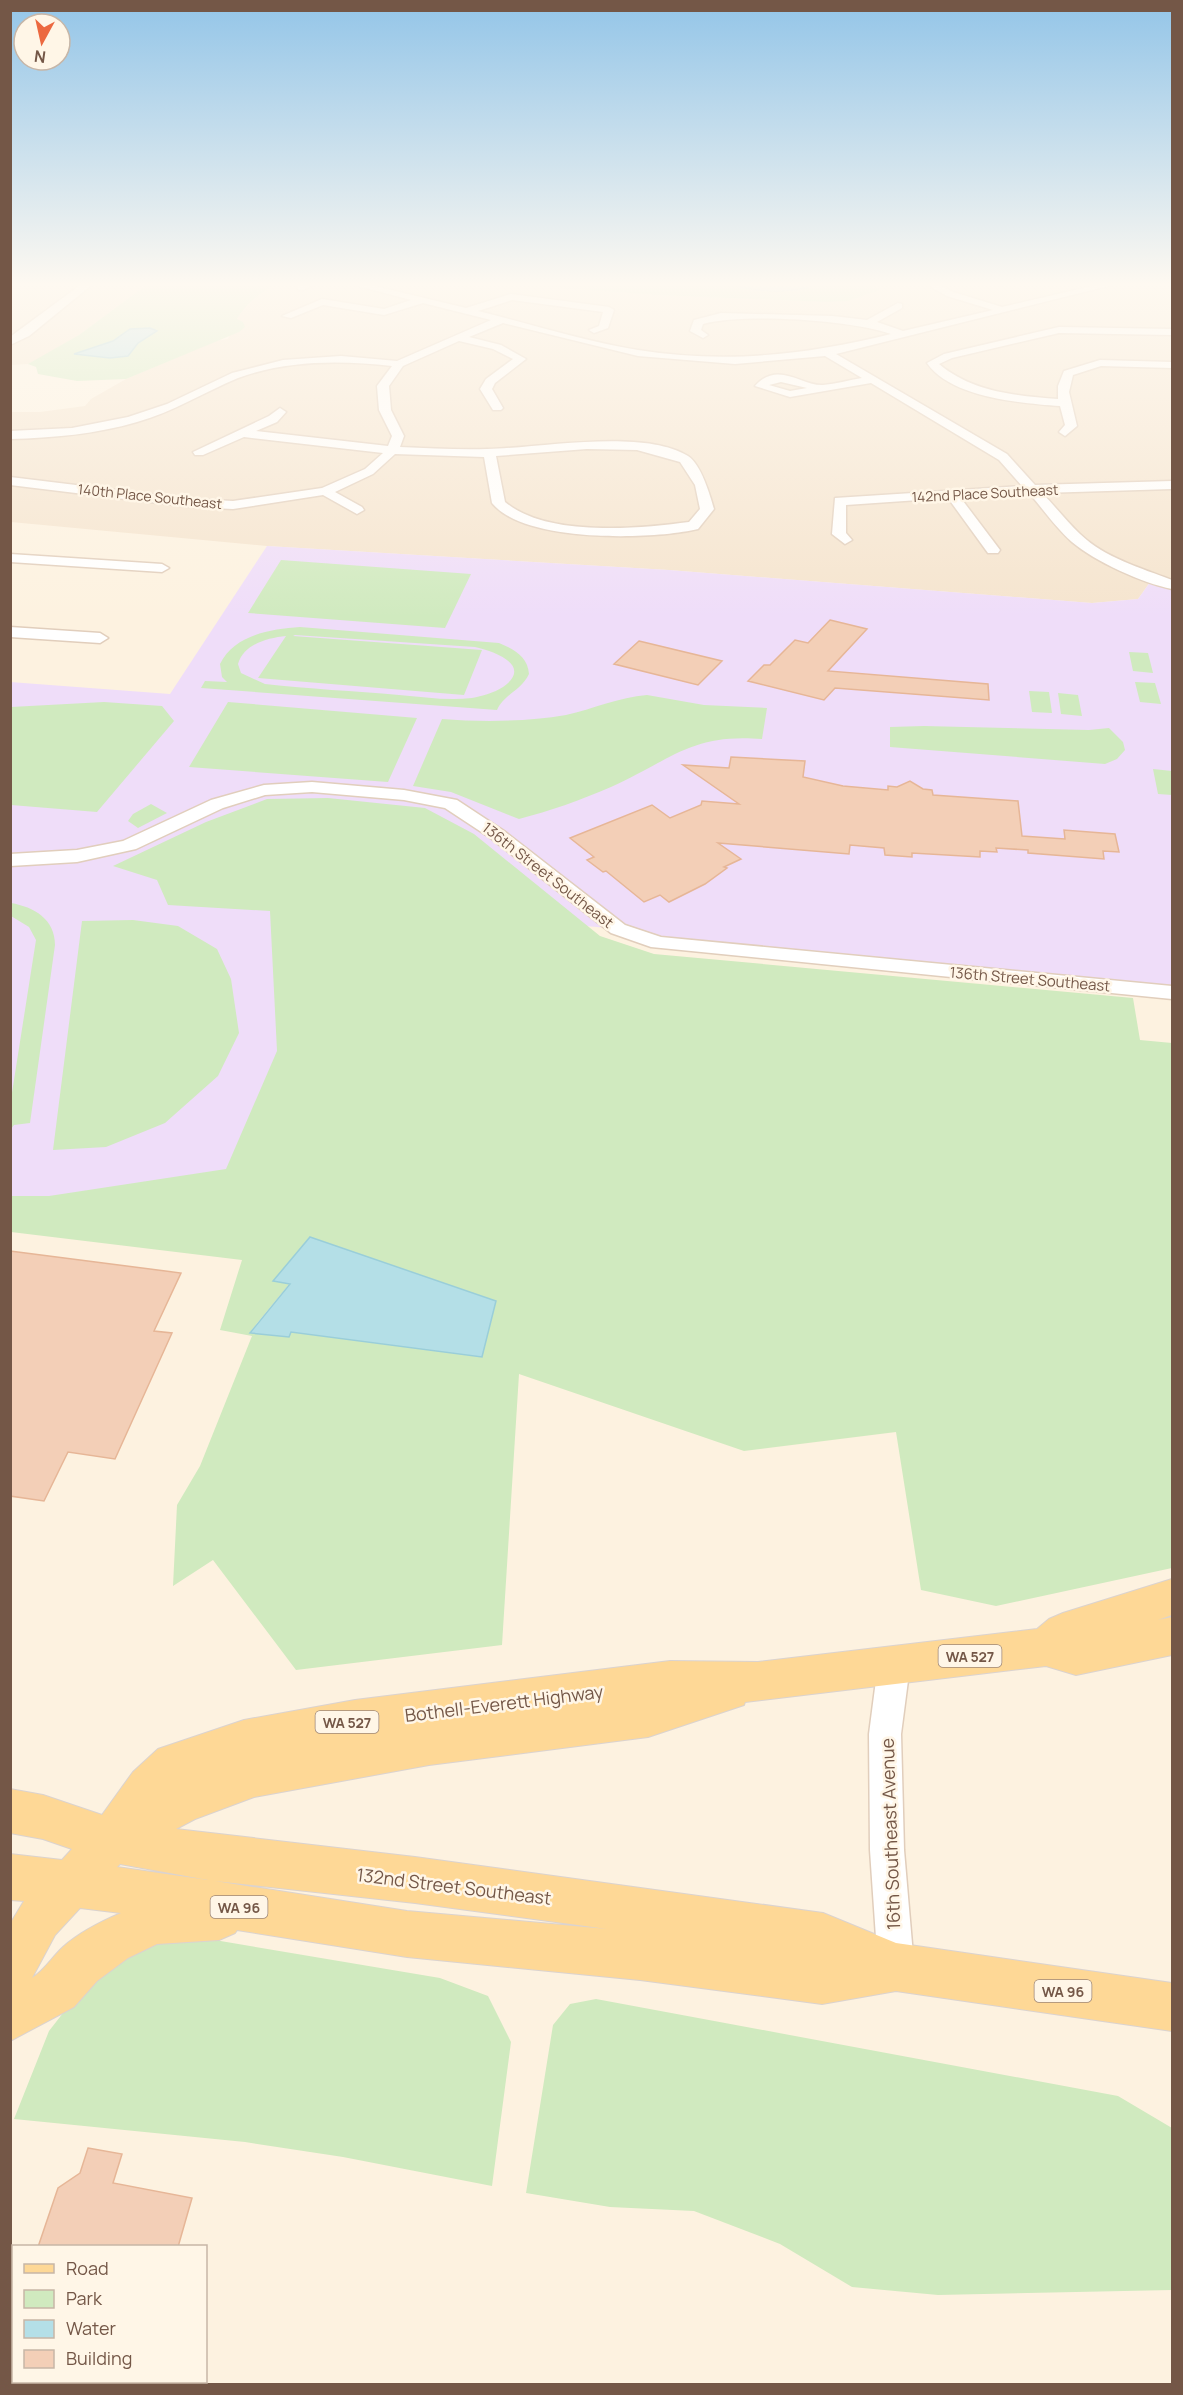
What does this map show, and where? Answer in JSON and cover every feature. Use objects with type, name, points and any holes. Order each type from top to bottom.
[{"type":"main road","name":"Bothell-Everett Highway","points":[[1046,1647],[1063,1632],[1173,1597]]},
{"type":"main road","name":"Bothell-Everett Highway","points":[[10,1971],[39,1919],[111,1840],[183,1802],[254,1775],[429,1744],[648,1716],[758,1682],[1046,1647],[1076,1656],[1173,1636]]},
{"type":"main road","name":"132nd Street Southeast","points":[[10,1811],[43,1817],[111,1840],[247,1862],[415,1880],[824,1936],[896,1967],[1173,2007]]},
{"type":"main road","name":"132nd Street Southeast","points":[[10,1877],[147,1893],[407,1934],[640,1956],[822,1980],[896,1967]]},
{"type":"main road","points":[[10,2017],[57,1990],[80,1964],[111,1941],[156,1921],[274,1912]]},
{"type":"street","points":[[10,435],[100,428],[171,406],[196,395]]},
{"type":"street","points":[[384,395],[386,410],[398,436],[393,451]]},
{"type":"street","points":[[489,395],[497,408]]},
{"type":"street","points":[[897,395],[1003,457],[1076,538],[1095,552],[1125,567],[1173,585]]},
{"type":"street","points":[[991,395],[1065,403]]},
{"type":"street","points":[[1064,395],[1071,426],[1065,432]]},
{"type":"street","points":[[199,452],[273,419],[280,412]]},
{"type":"street","points":[[244,433],[307,444],[393,451],[489,453],[620,445],[644,446],[668,451],[685,459],[701,485],[707,509],[693,526],[648,531],[584,528],[523,520],[499,502],[489,453]]},
{"type":"street","name":"140th Place Southeast","points":[[10,481],[191,503],[233,505],[325,491],[361,477],[379,466],[393,451]]},
{"type":"street","points":[[10,491],[25,482]]},
{"type":"street","name":"142nd Place Southeast","points":[[845,540],[839,534],[840,501],[1033,489],[1173,485]]},
{"type":"street","points":[[325,491],[357,510]]},
{"type":"street","points":[[952,495],[993,550]]},
{"type":"street","points":[[10,558],[162,568]]},
{"type":"street","points":[[10,632],[99,638]]},
{"type":"street","name":"136th Street Southeast","points":[[10,860],[77,856],[129,845],[217,804],[264,790],[312,788],[404,795],[451,804],[498,835],[618,929],[658,943],[1173,993]]},
{"type":"street","name":"16th Southeast Avenue","points":[[894,1665],[885,1734],[887,1850],[896,1967]]},
{"type":"shaded area","points":[[98,395],[1172,395],[1172,585],[1153,578],[1138,599],[1092,603],[669,570],[267,546],[11,522],[10,412],[40,412],[85,406]]},
{"type":"shaded area","points":[[267,546],[669,570],[1092,603],[1138,599],[1153,578],[1172,585],[1172,993],[717,951],[618,929],[352,904],[217,1243],[11,1220],[10,682],[170,694]]},
{"type":"green space","points":[[281,560],[471,574],[445,628],[248,613]]},
{"type":"green space","points":[[289,628],[499,643],[523,658],[529,674],[522,685],[504,700],[497,710],[201,688],[205,681],[227,682],[222,677],[220,664],[234,646],[254,635]],"holes":[[[286,636],[258,678],[464,695],[482,650],[293,636],[475,647],[507,660],[513,666],[514,672],[503,687],[492,693],[463,699],[265,684],[241,673],[238,664],[245,651],[257,643]]]},
{"type":"green space","points":[[1129,652],[1148,653],[1153,673],[1133,671]]},
{"type":"green space","points":[[1135,682],[1155,683],[1161,704],[1140,702]]},
{"type":"green space","points":[[1029,691],[1049,692],[1052,713],[1032,712]]},
{"type":"green space","points":[[1058,693],[1078,695],[1082,716],[1061,714]]},
{"type":"green space","points":[[647,695],[704,705],[767,708],[762,739],[738,738],[699,744],[600,792],[519,819],[451,792],[413,786],[442,719],[503,721],[535,719],[576,713],[626,698]]},
{"type":"green space","points":[[104,702],[162,706],[174,721],[97,812],[11,805],[11,707]]},
{"type":"green space","points":[[228,702],[417,718],[388,782],[189,767]]},
{"type":"green space","points":[[890,727],[1089,730],[1109,728],[1123,742],[1125,750],[1117,759],[1105,764],[890,747]]},
{"type":"green space","points":[[1153,769],[1172,771],[1172,795],[1158,794]]},
{"type":"green space","points":[[328,798],[425,808],[474,834],[600,936],[654,954],[1133,998],[1140,1040],[1172,1043],[1172,1568],[996,1606],[921,1590],[896,1432],[744,1451],[519,1374],[502,1645],[296,1670],[213,1560],[173,1586],[177,1505],[200,1466],[252,1336],[220,1330],[242,1260],[11,1232],[11,1196],[49,1196],[226,1169],[277,1051],[270,911],[168,905],[157,880],[113,866],[206,822],[267,799]],"holes":[[[310,1237],[496,1301],[291,1332],[250,1332],[290,1283],[274,1281]]]},
{"type":"green space","points":[[151,804],[167,813],[138,828],[128,821],[133,814]]},
{"type":"green space","points":[[11,903],[28,908],[42,916],[51,928],[55,945],[30,1123],[14,1125],[11,1129],[11,1099],[36,940],[29,927],[11,916]]},
{"type":"green space","points":[[133,920],[178,926],[217,949],[231,979],[239,1033],[218,1076],[165,1123],[106,1147],[53,1150],[82,921]]},
{"type":"green space","points":[[191,1936],[440,1978],[488,1996],[511,2042],[492,2186],[343,2157],[245,2142],[14,2119],[49,2031],[88,1981],[134,1949]]},
{"type":"green space","points":[[596,1999],[1118,2096],[1172,2128],[1172,2290],[938,2295],[852,2287],[780,2244],[694,2211],[610,2207],[526,2193],[553,2025],[570,2004]]},
{"type":"water","points":[[310,1237],[496,1301],[482,1357],[291,1332],[289,1337],[250,1333],[290,1284],[273,1281]]},
{"type":"building","points":[[830,620],[867,629],[828,671],[988,684],[989,700],[835,688],[824,700],[748,681],[764,665],[770,665],[795,640],[808,643]]},
{"type":"building","points":[[639,641],[722,661],[698,685],[614,664]]},
{"type":"building","points":[[731,757],[805,761],[803,777],[843,786],[888,790],[888,786],[897,787],[910,781],[923,789],[932,790],[933,795],[1018,801],[1022,836],[1065,839],[1064,830],[1115,834],[1119,852],[1103,851],[1104,859],[996,848],[997,852],[980,851],[980,857],[912,853],[912,857],[885,855],[884,848],[850,845],[849,854],[718,843],[741,859],[724,867],[727,868],[705,884],[669,902],[660,895],[644,902],[606,871],[603,872],[587,860],[594,857],[570,838],[652,805],[670,818],[701,805],[702,801],[739,804],[683,765],[729,768]]},
{"type":"building","points":[[10,1251],[181,1273],[154,1331],[172,1333],[115,1459],[68,1452],[44,1501],[10,1496]]},
{"type":"building","points":[[88,2148],[122,2154],[113,2183],[192,2198],[179,2245],[39,2245],[58,2188],[80,2173]]}]
